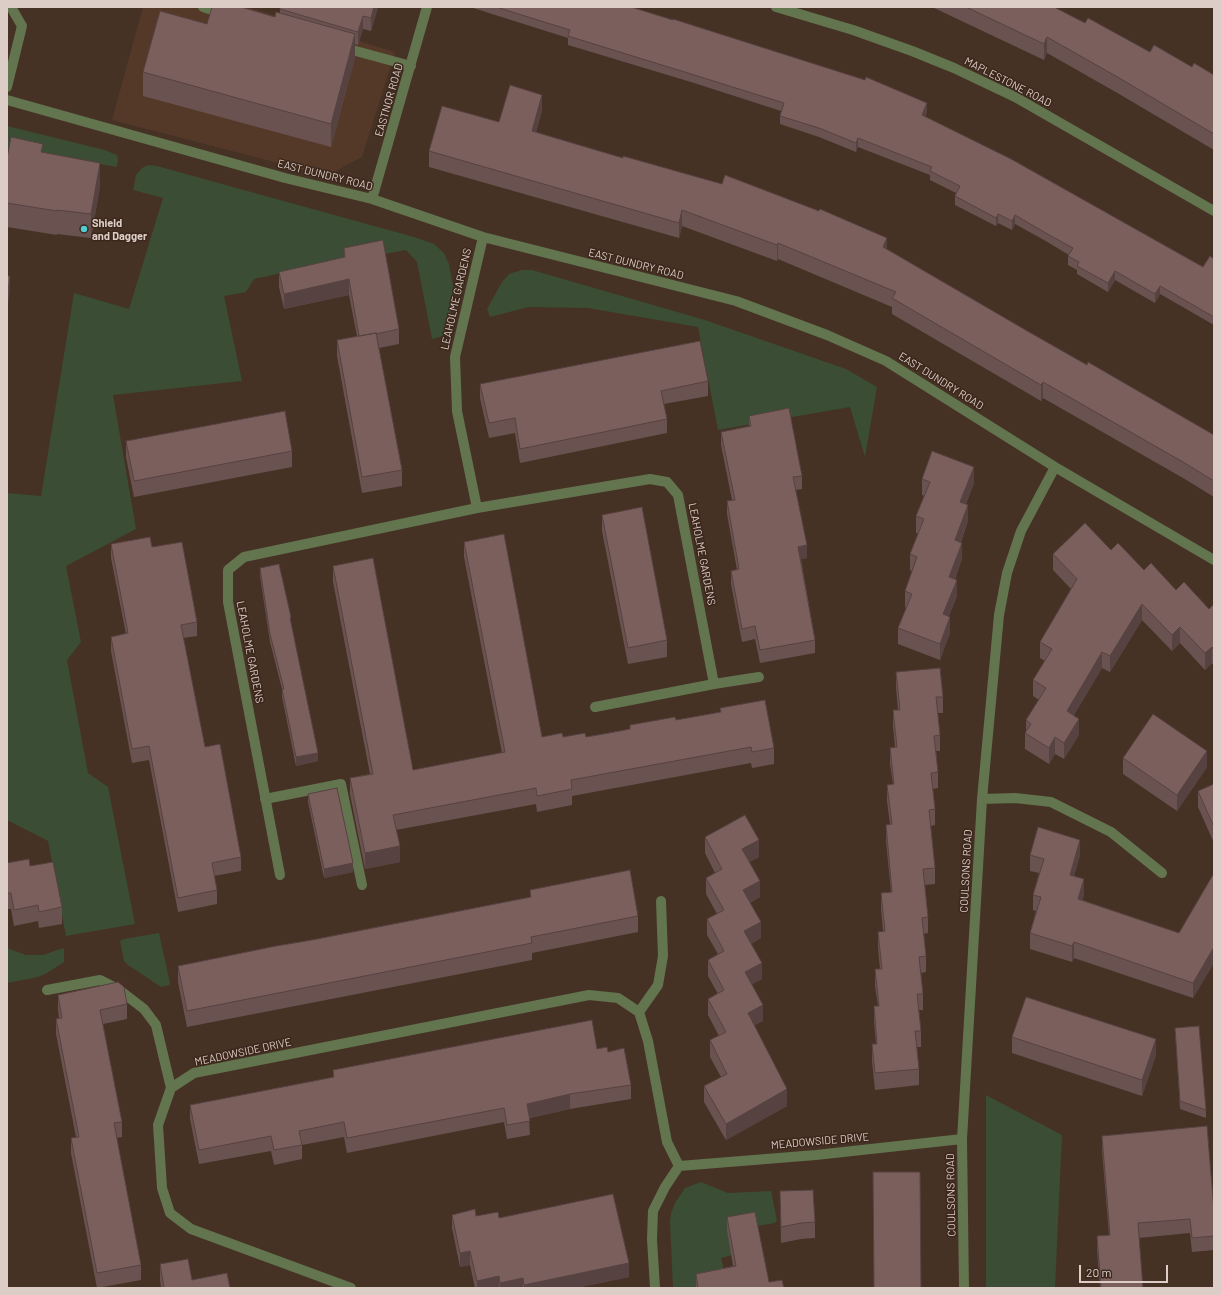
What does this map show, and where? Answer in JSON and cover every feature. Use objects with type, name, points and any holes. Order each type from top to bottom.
[{"type":"street","points":[[203,7],[233,16]]},
{"type":"street","name":"EASTNOR ROAD","points":[[372,199],[427,7]]},
{"type":"street","name":"MAPLESTONE ROAD","points":[[776,7],[853,30],[954,68],[1015,97],[1214,211]]},
{"type":"street","points":[[7,87],[22,26],[14,8]]},
{"type":"street","points":[[332,45],[411,66]]},
{"type":"street","name":"EAST DUNDRY ROAD","points":[[7,100],[284,178],[372,199],[483,237],[736,301],[826,335],[886,361],[1055,467],[1214,560]]},
{"type":"street","name":"LEAHOLME GARDENS","points":[[477,508],[457,411],[455,357],[483,237]]},
{"type":"street","name":"COULSONS ROAD","points":[[964,1288],[962,1139],[982,799],[999,615],[1007,573],[1021,530],[1055,467]]},
{"type":"street","name":"LEAHOLME GARDENS","points":[[280,875],[228,602],[228,570],[244,557],[477,508],[650,479],[667,482],[678,495],[714,684]]},
{"type":"street","points":[[595,707],[714,684],[759,677]]},
{"type":"street","points":[[266,799],[341,784],[362,885]]},
{"type":"street","points":[[982,799],[1015,798],[1050,802],[1111,832],[1162,873]]},
{"type":"street","points":[[656,1288],[652,1239],[653,1211],[665,1187],[679,1166],[667,1142],[648,1042],[639,1012],[658,985],[663,956],[661,901]]},
{"type":"street","points":[[47,990],[100,980],[118,989],[144,1009],[156,1025],[171,1088],[158,1125],[162,1188],[170,1213],[191,1229],[351,1288]]},
{"type":"street","name":"MEADOWSIDE DRIVE","points":[[171,1088],[194,1073],[589,995],[618,998],[639,1012]]},
{"type":"street","name":"MEADOWSIDE DRIVE","points":[[679,1166],[962,1139]]},
{"type":"shaded area","points":[[143,7],[247,7],[395,52],[362,157],[334,172],[317,173],[112,120]]},
{"type":"green space","points":[[7,126],[105,150],[117,155],[117,167],[7,147]]},
{"type":"green space","points":[[148,165],[157,166],[414,237],[434,244],[444,253],[449,264],[453,286],[452,308],[443,336],[432,339],[417,262],[406,250],[254,279],[246,292],[224,296],[242,381],[113,395],[136,529],[66,566],[81,642],[67,660],[88,773],[108,787],[135,924],[66,936],[48,841],[7,820],[7,493],[41,496],[74,293],[129,309],[163,198],[133,190],[136,175],[142,168]]},
{"type":"green space","points":[[522,270],[532,270],[705,320],[846,369],[877,387],[865,457],[850,407],[718,430],[698,327],[588,308],[529,307],[490,317],[487,309],[502,282],[509,274]]},
{"type":"green space","points":[[159,933],[170,983],[169,985],[161,987],[124,961],[120,941]]},
{"type":"green space","points":[[7,948],[26,955],[43,955],[63,948],[64,962],[38,977],[7,983]]},
{"type":"green space","points":[[986,1095],[1062,1135],[1055,1288],[986,1288]]},
{"type":"green space","points":[[701,1182],[728,1193],[771,1191],[777,1220],[775,1223],[727,1231],[732,1255],[721,1258],[727,1282],[696,1288],[673,1288],[670,1222],[671,1213],[675,1203],[685,1188]]},
{"type":"building","points":[[212,7],[241,7],[275,17],[276,12],[355,34],[331,124],[143,72],[160,11],[207,24]]},
{"type":"building","points":[[280,7],[374,7],[371,18],[363,16],[358,32],[280,9]]},
{"type":"building","points":[[496,7],[631,7],[865,80],[866,77],[927,103],[922,115],[1011,159],[1203,267],[1210,256],[1214,259],[1214,317],[1160,286],[1155,294],[1115,271],[1108,283],[1077,266],[1079,262],[1068,256],[1073,248],[1015,215],[1012,221],[998,214],[996,218],[955,196],[960,186],[930,171],[932,167],[858,138],[856,143],[819,128],[780,116],[784,103],[568,36],[570,30]]},
{"type":"building","points":[[966,7],[1054,7],[1085,23],[1088,18],[1150,52],[1154,45],[1192,67],[1194,63],[1214,75],[1214,134],[1047,37],[1044,44]]},
{"type":"building","points":[[510,85],[542,95],[532,131],[623,158],[623,156],[722,184],[725,175],[819,211],[820,209],[887,238],[883,247],[1087,365],[1088,362],[1214,435],[1214,481],[1043,382],[1041,385],[892,298],[896,292],[778,243],[777,245],[682,210],[679,223],[429,151],[442,106],[499,122]]},
{"type":"building","points":[[11,137],[43,144],[41,152],[100,163],[91,214],[57,211],[7,203],[7,158]]},
{"type":"building","points":[[383,240],[399,329],[359,336],[349,279],[284,294],[279,272],[345,257],[344,248]]},
{"type":"building","points":[[7,276],[10,276],[7,299]]},
{"type":"building","points":[[376,333],[402,470],[362,477],[337,340]]},
{"type":"building","points":[[700,341],[708,381],[661,391],[667,419],[520,449],[515,418],[489,423],[480,384]]},
{"type":"building","points":[[789,408],[802,476],[793,477],[807,545],[798,547],[815,640],[760,650],[755,626],[742,629],[731,571],[739,569],[727,501],[735,500],[721,432],[751,426],[749,416]]},
{"type":"building","points":[[285,411],[292,451],[134,481],[126,441]]},
{"type":"building","points":[[932,451],[974,467],[960,502],[968,505],[955,540],[962,543],[949,577],[957,580],[943,614],[950,617],[940,644],[898,628],[912,594],[905,591],[917,557],[910,554],[924,519],[916,516],[930,482],[922,479]]},
{"type":"building","points":[[642,507],[667,640],[628,648],[602,515]]},
{"type":"building","points":[[1085,523],[1111,550],[1118,543],[1144,570],[1151,563],[1176,590],[1184,582],[1209,609],[1214,604],[1214,650],[1212,647],[1205,653],[1180,627],[1172,635],[1142,604],[1110,656],[1102,652],[1067,711],[1079,719],[1064,743],[1055,737],[1049,748],[1025,733],[1031,724],[1026,720],[1046,688],[1033,680],[1052,649],[1040,642],[1077,579],[1053,554]]},
{"type":"building","points":[[504,534],[542,737],[562,733],[563,737],[585,733],[586,737],[630,729],[630,725],[675,717],[676,720],[721,712],[720,708],[765,700],[774,748],[752,752],[751,747],[571,780],[572,789],[537,796],[536,788],[393,815],[400,846],[365,853],[350,778],[373,774],[333,566],[373,558],[413,770],[505,752],[464,542]]},
{"type":"building","points":[[150,537],[152,547],[182,542],[197,622],[181,625],[205,747],[220,744],[241,857],[212,863],[217,890],[178,898],[149,746],[132,749],[111,637],[128,633],[111,544]]},
{"type":"building","points":[[279,564],[318,753],[296,757],[282,689],[284,689],[270,634],[260,568]]},
{"type":"building","points":[[940,668],[943,697],[936,697],[940,735],[934,736],[938,772],[931,773],[935,809],[929,810],[935,868],[923,869],[928,917],[922,918],[926,956],[919,957],[923,994],[917,994],[921,1031],[915,1031],[919,1069],[875,1073],[872,1044],[877,1044],[874,1006],[879,1006],[875,969],[882,969],[878,932],[885,931],[881,893],[892,892],[886,825],[892,824],[887,785],[894,784],[890,748],[897,747],[893,710],[900,710],[896,672]]},
{"type":"building","points":[[1153,714],[1207,751],[1177,795],[1123,758]]},
{"type":"building","points":[[1214,784],[1214,827],[1198,791]]},
{"type":"building","points":[[337,788],[353,863],[324,869],[308,794]]},
{"type":"building","points":[[745,815],[759,840],[742,849],[760,881],[743,890],[761,922],[744,931],[762,963],[745,972],[763,1005],[748,1013],[787,1089],[726,1124],[704,1086],[727,1074],[710,1040],[726,1032],[708,999],[724,990],[708,960],[724,951],[707,919],[724,910],[706,878],[722,869],[705,837]]},
{"type":"building","points":[[1038,827],[1080,840],[1070,875],[1084,879],[1078,899],[1179,933],[1214,873],[1214,947],[1193,983],[1074,942],[1072,946],[1030,933],[1041,897],[1033,895],[1044,859],[1030,855]]},
{"type":"building","points":[[29,859],[30,866],[53,862],[62,907],[39,912],[38,905],[14,910],[11,893],[7,893],[7,863]]},
{"type":"building","points":[[630,870],[638,916],[531,937],[532,943],[187,1011],[178,966],[531,897],[530,890]]},
{"type":"building","points":[[118,982],[124,987],[127,1004],[100,1010],[122,1122],[114,1123],[141,1265],[97,1273],[71,1138],[79,1137],[56,1019],[62,1018],[58,995]]},
{"type":"building","points":[[1026,997],[1156,1039],[1142,1080],[1012,1037]]},
{"type":"building","points":[[592,1020],[597,1049],[607,1047],[608,1052],[624,1048],[631,1085],[570,1094],[527,1104],[530,1121],[507,1125],[504,1108],[347,1138],[344,1122],[299,1131],[302,1145],[274,1150],[271,1136],[199,1150],[190,1105],[334,1077],[333,1070]]},
{"type":"building","points":[[1199,1026],[1206,1110],[1180,1101],[1175,1028]]},
{"type":"building","points":[[1207,1126],[1214,1211],[1214,1236],[1192,1238],[1190,1219],[1138,1223],[1143,1288],[1101,1288],[1097,1236],[1110,1235],[1102,1136]]},
{"type":"building","points":[[873,1172],[920,1172],[921,1288],[874,1288]]},
{"type":"building","points":[[813,1190],[815,1222],[781,1227],[780,1191]]},
{"type":"building","points":[[613,1194],[629,1263],[524,1285],[523,1278],[500,1283],[499,1276],[477,1281],[470,1251],[460,1253],[452,1215],[475,1209],[476,1216],[498,1212],[499,1218]]},
{"type":"building","points":[[755,1212],[769,1282],[782,1280],[784,1288],[698,1288],[696,1274],[736,1266],[727,1217]]},
{"type":"building","points":[[188,1259],[192,1280],[227,1273],[230,1288],[164,1288],[160,1264]]},
{"type":"place","name":"Shield and Dagger","points":[[84,229]]}]
